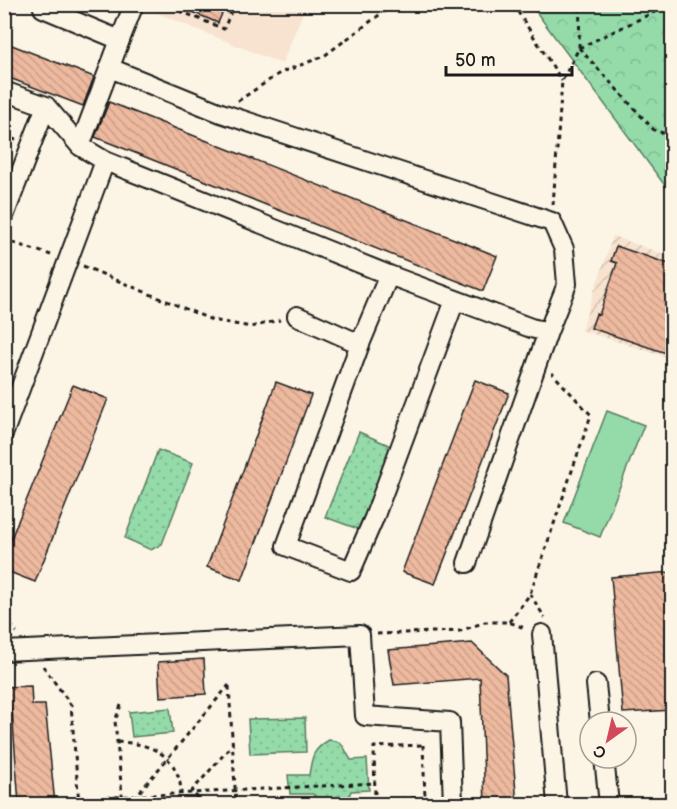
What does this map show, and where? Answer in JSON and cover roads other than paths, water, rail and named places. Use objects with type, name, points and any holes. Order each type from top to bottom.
[{"type":"lane","points":[[45,4],[43,8],[120,40]]},
{"type":"lane","points":[[80,146],[134,4]]},
{"type":"lane","points":[[110,68],[221,113],[552,222],[564,249],[567,284],[538,359],[467,564]]},
{"type":"lane","points":[[4,91],[46,106],[80,146],[105,161],[389,275],[531,328],[548,332]]},
{"type":"lane","points":[[4,216],[46,106]]},
{"type":"lane","points":[[4,432],[105,161]]},
{"type":"lane","points":[[389,275],[360,344],[286,546],[351,571],[374,518],[455,300]]},
{"type":"lane","points":[[297,316],[360,344]]},
{"type":"lane","points":[[542,634],[557,804]]},
{"type":"lane","points":[[4,651],[360,635],[365,716],[450,722],[453,804]]},
{"type":"lane","points":[[596,684],[599,710]]},
{"type":"lane","points":[[605,770],[609,804]]}]
